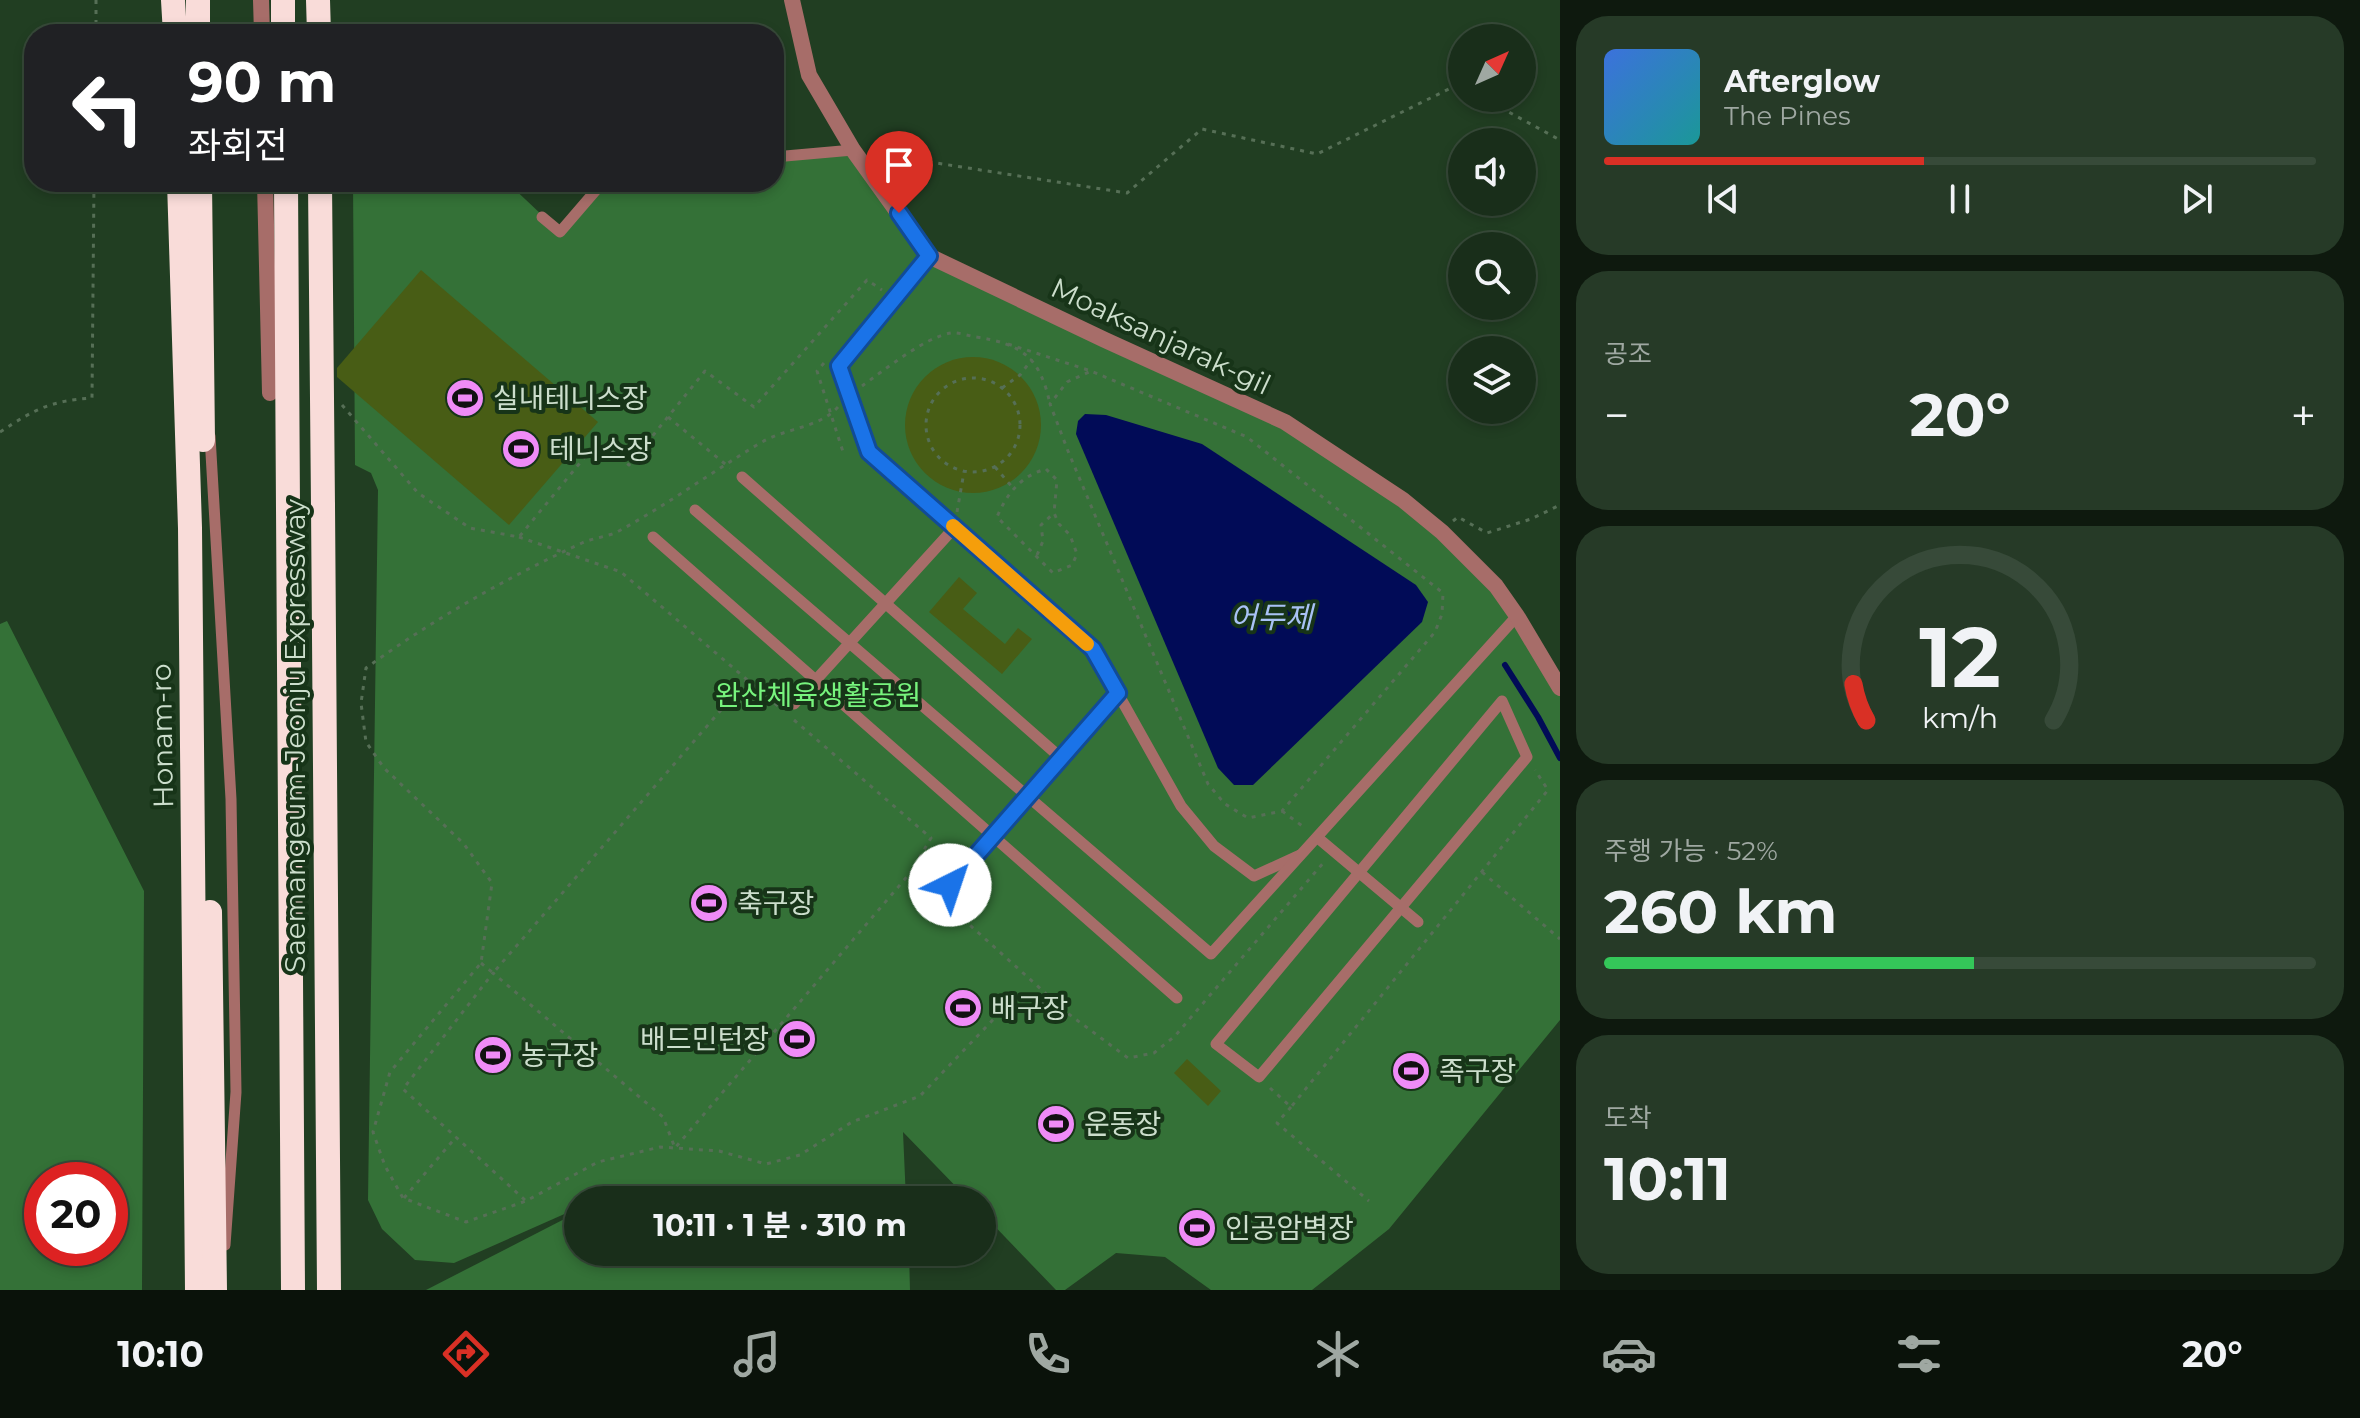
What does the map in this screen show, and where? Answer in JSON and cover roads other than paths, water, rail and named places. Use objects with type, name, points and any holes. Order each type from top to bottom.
[{"type":"highway","points":[[173,0],[174,24]]},
{"type":"highway","points":[[198,0],[198,24]]},
{"type":"highway","points":[[283,0],[283,24]]},
{"type":"highway","points":[[318,0],[319,24]]},
{"type":"highway","name":"Honam-ro","points":[[179,192],[190,528],[197,1290]]},
{"type":"highway","name":"Honam-ro","points":[[200,192],[215,1290]]},
{"type":"highway","name":"Saemangeum-Jeonju Expressway","points":[[286,192],[293,1290]]},
{"type":"highway","name":"Saemangeum-Jeonju Expressway","points":[[320,192],[329,1290]]},
{"type":"street","points":[[261,0],[262,24]]},
{"type":"street","name":"Moaksanjarak-gil","points":[[792,0],[809,75],[853,150],[929,256],[1285,422],[1403,500],[1442,532],[1496,586],[1560,688]]},
{"type":"street","points":[[265,192],[270,393]]},
{"type":"lane","points":[[784,156],[853,150]]},
{"type":"lane","points":[[542,217],[560,232],[594,192]]},
{"type":"lane","points":[[929,256],[839,366],[869,452],[1093,649],[1181,806],[1214,846],[1254,876],[1305,853]]},
{"type":"lane","points":[[201,295],[231,799],[236,1092],[223,1290]]},
{"type":"lane","points":[[742,477],[1061,758]]},
{"type":"lane","points":[[695,510],[1211,954],[1517,616]]},
{"type":"lane","points":[[794,704],[955,527]]},
{"type":"lane","points":[[653,537],[1177,998]]},
{"type":"lane","points":[[950,885],[1118,693]]},
{"type":"lane","points":[[1502,701],[1527,757],[1259,1077],[1216,1044],[1359,872],[1502,701]]},
{"type":"lane","points":[[1318,838],[1418,922]]},
{"type":"water","name":"어두제","points":[[1085,414],[1106,415],[1202,444],[1416,585],[1428,602],[1422,622],[1253,785],[1234,785],[1218,768],[1076,434],[1078,421]]},
{"type":"waterway","points":[[1505,665],[1560,758]]},
{"type":"place","name":"실내테니스장","points":[[465,398]]},
{"type":"place","name":"테니스장","points":[[521,449]]},
{"type":"place","name":"축구장","points":[[709,903]]},
{"type":"place","name":"배구장","points":[[963,1008]]},
{"type":"place","name":"배드민턴장","points":[[797,1039]]},
{"type":"place","name":"농구장","points":[[493,1055]]},
{"type":"place","name":"족구장","points":[[1411,1071]]},
{"type":"place","name":"운동장","points":[[1056,1124]]},
{"type":"place","name":"인공암벽장","points":[[1197,1228]]},
{"type":"park label","name":"완산체육생활공원","points":[[818,695]]}]
